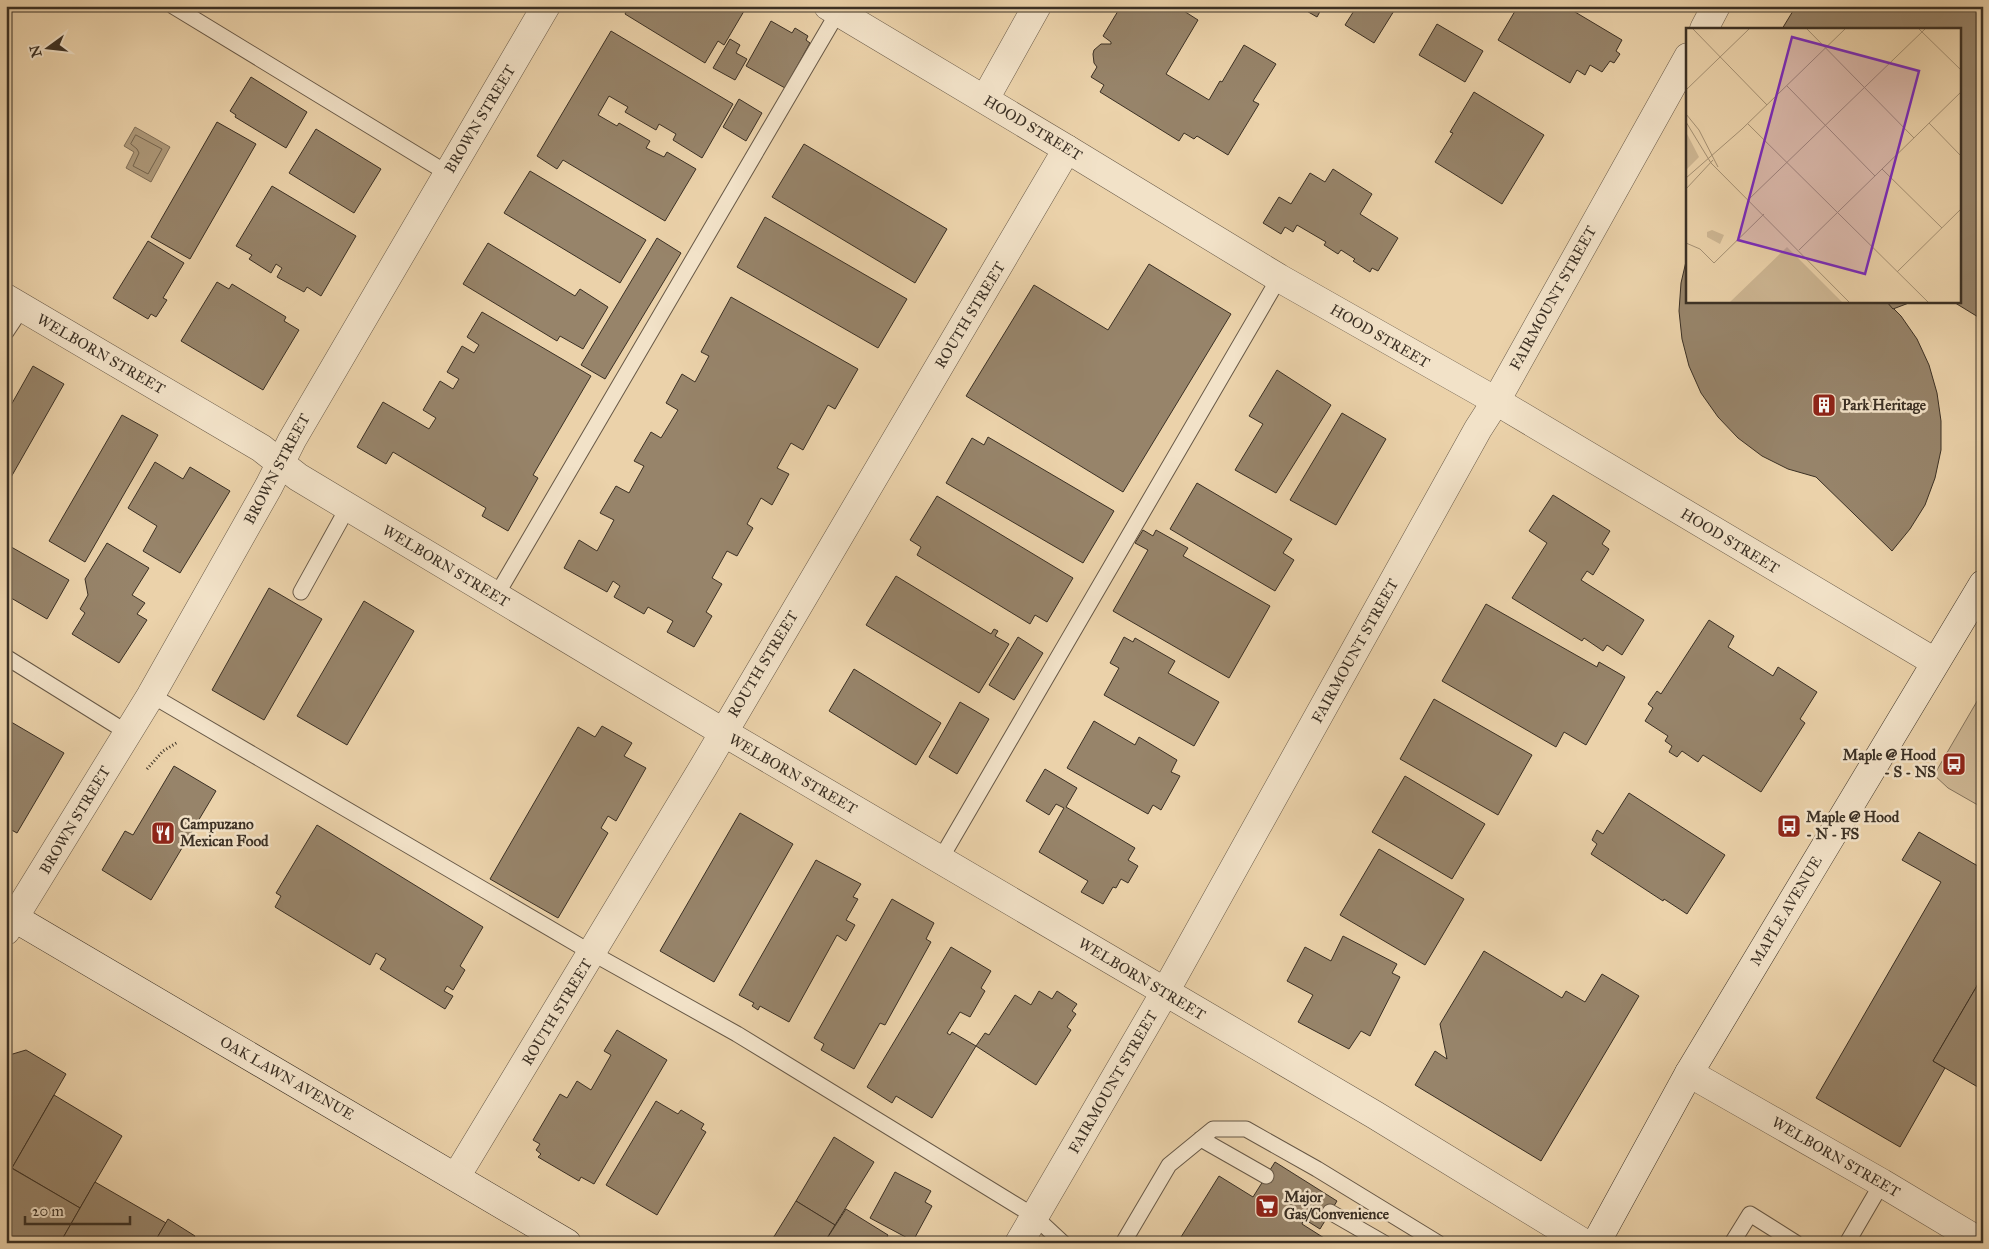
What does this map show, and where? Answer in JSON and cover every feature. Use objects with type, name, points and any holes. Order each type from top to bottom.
[{"type":"street","name":"BROWN STREET","points":[[9,920],[151,695],[269,486],[279,463],[546,6]]},
{"type":"street","points":[[985,99],[1037,6]]},
{"type":"street","points":[[1705,28],[1716,6]]},
{"type":"street","name":"HOOD STREET","points":[[833,9],[1279,278],[1496,401],[1935,662]]},
{"type":"street","name":"FAIRMOUNT STREET","points":[[1019,1243],[1165,992],[1473,438],[1496,401],[1686,61]]},
{"type":"street","name":"ROUTH STREET","points":[[456,1177],[592,953],[1067,149]]},
{"type":"street","name":"WELBORN STREET","points":[[14,303],[262,448],[298,477],[348,508],[723,732],[1375,1115],[1584,1243]]},
{"type":"street","name":"MAPLE AVENUE","points":[[1596,1243],[1689,1073],[1983,584]]},
{"type":"street","name":"OAK LAWN AVENUE","points":[[9,920],[568,1243]]},
{"type":"street","name":"WELBORN STREET","points":[[1689,1073],[1882,1183],[1982,1243]]},
{"type":"lane","points":[[173,6],[447,173]]},
{"type":"lane","points":[[496,596],[833,9]]},
{"type":"lane","points":[[940,860],[1279,278]]},
{"type":"lane","points":[[6,332],[14,303]]},
{"type":"lane","points":[[301,592],[348,508]]},
{"type":"lane","points":[[6,657],[128,733]]},
{"type":"lane","points":[[151,695],[592,953],[736,1034],[1034,1216],[1063,1243]]},
{"type":"lane","points":[[1123,1243],[1169,1165],[1213,1130],[1246,1129],[1317,1169],[1438,1243]]},
{"type":"lane","points":[[1201,1139],[1266,1176]]},
{"type":"lane","points":[[1847,1243],[1882,1183]]},
{"type":"lane","points":[[1330,1212],[1384,1243]]},
{"type":"lane","points":[[1732,1243],[1750,1214],[1796,1243]]},
{"type":"path","points":[[147,769],[163,751],[207,729]]},
{"type":"shaded area","points":[[1983,691],[1983,808],[1948,788],[1934,775]]},
{"type":"water","points":[[135,127],[170,147],[151,182],[126,168],[134,152],[124,146]]},
{"type":"building","points":[[629,6],[747,6],[724,45],[718,41],[705,63],[625,14]]},
{"type":"building","points":[[1121,6],[1176,6],[1198,20],[1166,74],[1209,100],[1244,45],[1276,64],[1253,101],[1259,104],[1228,155],[1197,136],[1194,139],[1184,133],[1179,141],[1100,92],[1104,85],[1091,77],[1097,67],[1094,63],[1093,54],[1094,50],[1101,44],[1111,44],[1103,36]]},
{"type":"building","points":[[1298,6],[1323,6],[1317,17]]},
{"type":"building","points":[[1357,6],[1397,6],[1374,43],[1345,25]]},
{"type":"building","points":[[1518,6],[1565,6],[1622,40],[1616,51],[1620,54],[1614,63],[1610,61],[1602,72],[1590,65],[1585,75],[1577,70],[1570,83],[1498,40]]},
{"type":"building","points":[[1796,6],[1983,6],[1983,320],[1954,302],[1962,302],[1962,28],[1783,28]]},
{"type":"building","points":[[771,21],[792,33],[795,28],[808,36],[806,40],[810,43],[785,88],[746,66]]},
{"type":"building","points":[[1437,24],[1483,51],[1465,82],[1419,55]]},
{"type":"building","points":[[611,31],[733,104],[702,158],[673,140],[676,134],[659,124],[656,130],[625,112],[628,107],[609,96],[598,115],[617,126],[619,123],[650,141],[646,148],[664,157],[667,152],[696,169],[665,221],[563,160],[557,169],[537,156]]},
{"type":"building","points":[[730,39],[740,45],[736,53],[747,59],[735,80],[713,68]]},
{"type":"building","points":[[251,77],[307,112],[286,148],[235,117],[236,115],[230,111]]},
{"type":"building","points":[[1474,92],[1544,135],[1502,204],[1435,162],[1453,133],[1450,132]]},
{"type":"building","points":[[739,99],[762,113],[746,141],[723,127]]},
{"type":"building","points":[[217,122],[256,144],[190,259],[151,237]]},
{"type":"building","points":[[316,129],[381,169],[354,213],[289,173]]},
{"type":"building","points":[[804,144],[947,229],[915,283],[772,197]]},
{"type":"building","points":[[1333,169],[1372,194],[1360,214],[1398,238],[1378,271],[1372,268],[1370,272],[1353,261],[1355,259],[1341,250],[1338,254],[1324,245],[1326,242],[1297,225],[1293,232],[1285,227],[1281,234],[1263,223],[1279,197],[1291,204],[1310,173],[1325,182]]},
{"type":"building","points":[[530,171],[646,240],[620,283],[504,213]]},
{"type":"building","points":[[272,186],[356,236],[321,296],[307,287],[304,292],[277,277],[282,268],[276,264],[271,273],[249,259],[252,255],[236,246]]},
{"type":"building","points":[[765,217],[907,299],[878,348],[737,267]]},
{"type":"building","points":[[657,238],[681,253],[605,379],[581,365]]},
{"type":"building","points":[[148,241],[184,263],[163,298],[167,300],[156,317],[151,314],[148,319],[113,298]]},
{"type":"building","points":[[488,243],[575,296],[580,289],[608,307],[583,349],[560,336],[557,341],[463,284]]},
{"type":"building","name":"Park Heritage","points":[[1686,262],[1686,302],[1887,302],[1901,316],[1917,339],[1929,365],[1937,393],[1941,421],[1941,450],[1935,478],[1925,505],[1910,529],[1892,551],[1816,477],[1788,469],[1762,456],[1738,438],[1718,417],[1701,393],[1689,366],[1682,339],[1679,311],[1681,283]]},
{"type":"building","points":[[1149,264],[1231,314],[1123,492],[966,396],[1034,285],[1108,330]]},
{"type":"building","points":[[217,282],[229,289],[232,284],[286,317],[284,321],[299,330],[263,390],[181,341]]},
{"type":"building","points":[[731,297],[858,369],[835,409],[828,405],[803,450],[791,443],[777,468],[789,474],[772,505],[761,498],[747,524],[753,528],[737,556],[727,551],[712,578],[722,584],[706,612],[712,616],[694,647],[667,632],[673,621],[648,607],[644,614],[614,597],[620,586],[613,581],[607,592],[564,568],[579,540],[597,551],[614,520],[600,513],[616,486],[629,493],[644,466],[634,461],[651,432],[661,438],[678,410],[666,403],[682,374],[695,382],[709,356],[701,352]]},
{"type":"building","points":[[1887,302],[1911,302],[1893,309]]},
{"type":"building","points":[[482,312],[591,376],[533,475],[538,478],[508,531],[482,516],[486,508],[393,452],[386,464],[357,447],[383,402],[429,429],[436,418],[423,410],[440,381],[453,389],[459,379],[447,372],[462,346],[474,353],[479,345],[467,337]]},
{"type":"building","points":[[33,366],[64,384],[6,486],[6,414]]},
{"type":"building","points":[[1277,370],[1331,405],[1276,493],[1235,470],[1263,424],[1249,416]]},
{"type":"building","points":[[1342,413],[1386,439],[1336,525],[1290,500]]},
{"type":"building","points":[[122,415],[158,435],[85,562],[49,541]]},
{"type":"building","points":[[988,437],[1114,511],[1083,563],[946,483],[972,438],[984,445]]},
{"type":"building","points":[[155,462],[183,479],[190,467],[230,491],[180,573],[143,551],[157,526],[128,508]]},
{"type":"building","points":[[1197,483],[1292,539],[1283,553],[1294,560],[1275,591],[1170,529]]},
{"type":"building","points":[[1553,495],[1610,531],[1602,544],[1609,549],[1593,575],[1587,571],[1581,580],[1644,620],[1622,655],[1607,645],[1603,651],[1584,638],[1582,641],[1512,598],[1547,543],[1529,531]]},
{"type":"building","points":[[937,496],[1073,578],[1047,622],[1035,615],[1030,624],[917,555],[921,547],[910,540]]},
{"type":"building","points":[[1143,530],[1153,536],[1156,530],[1188,548],[1183,556],[1270,606],[1229,678],[1113,611],[1148,550],[1135,543]]},
{"type":"building","points":[[107,543],[149,568],[132,595],[145,603],[137,614],[147,620],[119,663],[72,634],[85,613],[80,609],[88,595],[85,579]]},
{"type":"building","points":[[6,544],[69,580],[47,619],[6,595]]},
{"type":"building","points":[[896,576],[991,634],[994,629],[998,631],[995,636],[1009,644],[979,693],[866,625]]},
{"type":"building","points":[[269,588],[322,619],[264,720],[212,690]]},
{"type":"building","points":[[364,601],[414,631],[347,745],[297,716]]},
{"type":"building","points":[[1486,604],[1597,667],[1599,662],[1625,677],[1586,745],[1564,732],[1556,747],[1442,681]]},
{"type":"building","points":[[1709,620],[1734,636],[1728,647],[1773,676],[1778,667],[1817,692],[1800,719],[1805,723],[1761,792],[1703,755],[1698,762],[1682,751],[1677,757],[1669,752],[1672,746],[1665,741],[1668,736],[1645,721],[1653,708],[1648,704],[1657,691],[1661,694]]},
{"type":"building","points":[[1018,637],[1043,653],[1014,700],[989,685]]},
{"type":"building","points":[[1124,637],[1133,642],[1135,638],[1175,661],[1168,673],[1219,702],[1194,746],[1104,695],[1119,668],[1110,663]]},
{"type":"building","points":[[854,669],[941,723],[916,765],[829,711]]},
{"type":"building","points":[[1434,699],[1532,755],[1498,815],[1400,759]]},
{"type":"building","points":[[960,702],[989,719],[957,774],[929,757]]},
{"type":"building","points":[[6,719],[64,753],[17,833],[6,827]]},
{"type":"building","points":[[1094,721],[1135,745],[1139,737],[1177,760],[1171,772],[1180,776],[1161,810],[1153,805],[1148,814],[1067,768]]},
{"type":"building","points":[[602,726],[632,743],[624,756],[646,768],[616,821],[608,816],[601,828],[608,833],[558,918],[490,879],[578,727],[595,737]]},
{"type":"building","name":"Campuzano Mexican Food","points":[[174,766],[216,791],[151,900],[102,870],[125,831],[133,835]]},
{"type":"building","points":[[1045,769],[1077,788],[1066,807],[1135,848],[1128,860],[1138,866],[1128,883],[1121,879],[1116,888],[1113,887],[1103,904],[1081,892],[1088,881],[1039,852],[1064,808],[1056,804],[1049,815],[1026,801]]},
{"type":"building","points":[[1405,776],[1485,824],[1452,879],[1372,832]]},
{"type":"building","points":[[1629,793],[1725,855],[1687,914],[1664,899],[1663,901],[1591,854],[1597,844],[1592,840],[1597,830],[1603,834]]},
{"type":"building","points":[[740,813],[793,844],[714,982],[660,951]]},
{"type":"building","points":[[317,825],[483,927],[460,966],[465,970],[453,990],[447,986],[444,991],[453,996],[445,1009],[380,969],[386,959],[376,953],[370,965],[275,907],[281,896],[276,893]]},
{"type":"building","points":[[1919,832],[1983,869],[1983,980],[1981,979],[1933,1061],[1945,1068],[1900,1147],[1816,1098],[1941,882],[1902,860]]},
{"type":"building","points":[[1379,849],[1464,899],[1425,965],[1340,915]]},
{"type":"building","points":[[816,860],[861,884],[853,897],[858,899],[846,920],[855,925],[846,941],[837,935],[789,1022],[760,1006],[758,1010],[752,1006],[754,1003],[739,995]]},
{"type":"building","points":[[892,899],[934,923],[926,939],[931,942],[885,1025],[880,1023],[854,1069],[821,1050],[824,1044],[814,1038]]},
{"type":"building","points":[[1343,936],[1397,964],[1392,973],[1400,977],[1370,1036],[1361,1031],[1349,1049],[1298,1022],[1313,995],[1287,981],[1305,947],[1331,961]]},
{"type":"building","points":[[951,947],[991,971],[981,988],[985,991],[970,1017],[960,1012],[947,1033],[950,1035],[952,1032],[976,1046],[932,1118],[896,1096],[892,1103],[867,1087]]},
{"type":"building","points":[[1484,951],[1562,998],[1566,991],[1585,1002],[1602,974],[1639,996],[1541,1161],[1415,1085],[1435,1051],[1447,1059],[1440,1024]]},
{"type":"building","points":[[1981,979],[1983,980],[1983,1090],[1933,1061]]},
{"type":"building","points":[[1039,991],[1052,999],[1057,991],[1077,1004],[1072,1011],[1076,1014],[1067,1027],[1071,1030],[1036,1085],[976,1046],[985,1033],[989,1035],[1015,995],[1031,1005]]},
{"type":"building","points":[[617,1030],[667,1060],[594,1184],[581,1177],[579,1181],[538,1157],[541,1154],[536,1150],[540,1144],[533,1140],[560,1094],[567,1098],[577,1081],[591,1090],[611,1055],[604,1051]]},
{"type":"building","points":[[26,1050],[66,1074],[12,1168],[8,1166],[6,1169],[6,1056]]},
{"type":"building","points":[[54,1095],[122,1136],[80,1208],[12,1168]]},
{"type":"building","points":[[656,1101],[678,1114],[681,1110],[704,1124],[701,1129],[706,1132],[657,1215],[606,1185]]},
{"type":"building","points":[[834,1137],[874,1162],[835,1225],[796,1201]]},
{"type":"building","name":"Major Gas/Convenience","points":[[1275,1162],[1337,1201],[1320,1229],[1304,1219],[1302,1224],[1332,1243],[1191,1243],[1181,1237],[1219,1176],[1253,1197]]},
{"type":"building","points":[[8,1166],[80,1208],[60,1243],[6,1243],[6,1169]]},
{"type":"building","points":[[895,1172],[931,1191],[925,1202],[932,1206],[913,1241],[870,1218]]},
{"type":"building","points":[[95,1182],[166,1223],[154,1243],[60,1243]]},
{"type":"building","points":[[796,1201],[835,1225],[824,1243],[770,1243]]},
{"type":"building","points":[[846,1209],[888,1235],[884,1243],[824,1243]]},
{"type":"building","points":[[168,1219],[195,1236],[191,1243],[154,1243]]},
{"type":"place","name":"Park Heritage","points":[[1824,405]]},
{"type":"place","name":"Maple @ Hood - S - NS","points":[[1954,764]]},
{"type":"place","name":"Maple @ Hood - N - FS","points":[[1789,826]]},
{"type":"place","name":"Campuzano Mexican Food","points":[[163,833]]},
{"type":"place","name":"Major Gas/Convenience","points":[[1267,1206]]}]
